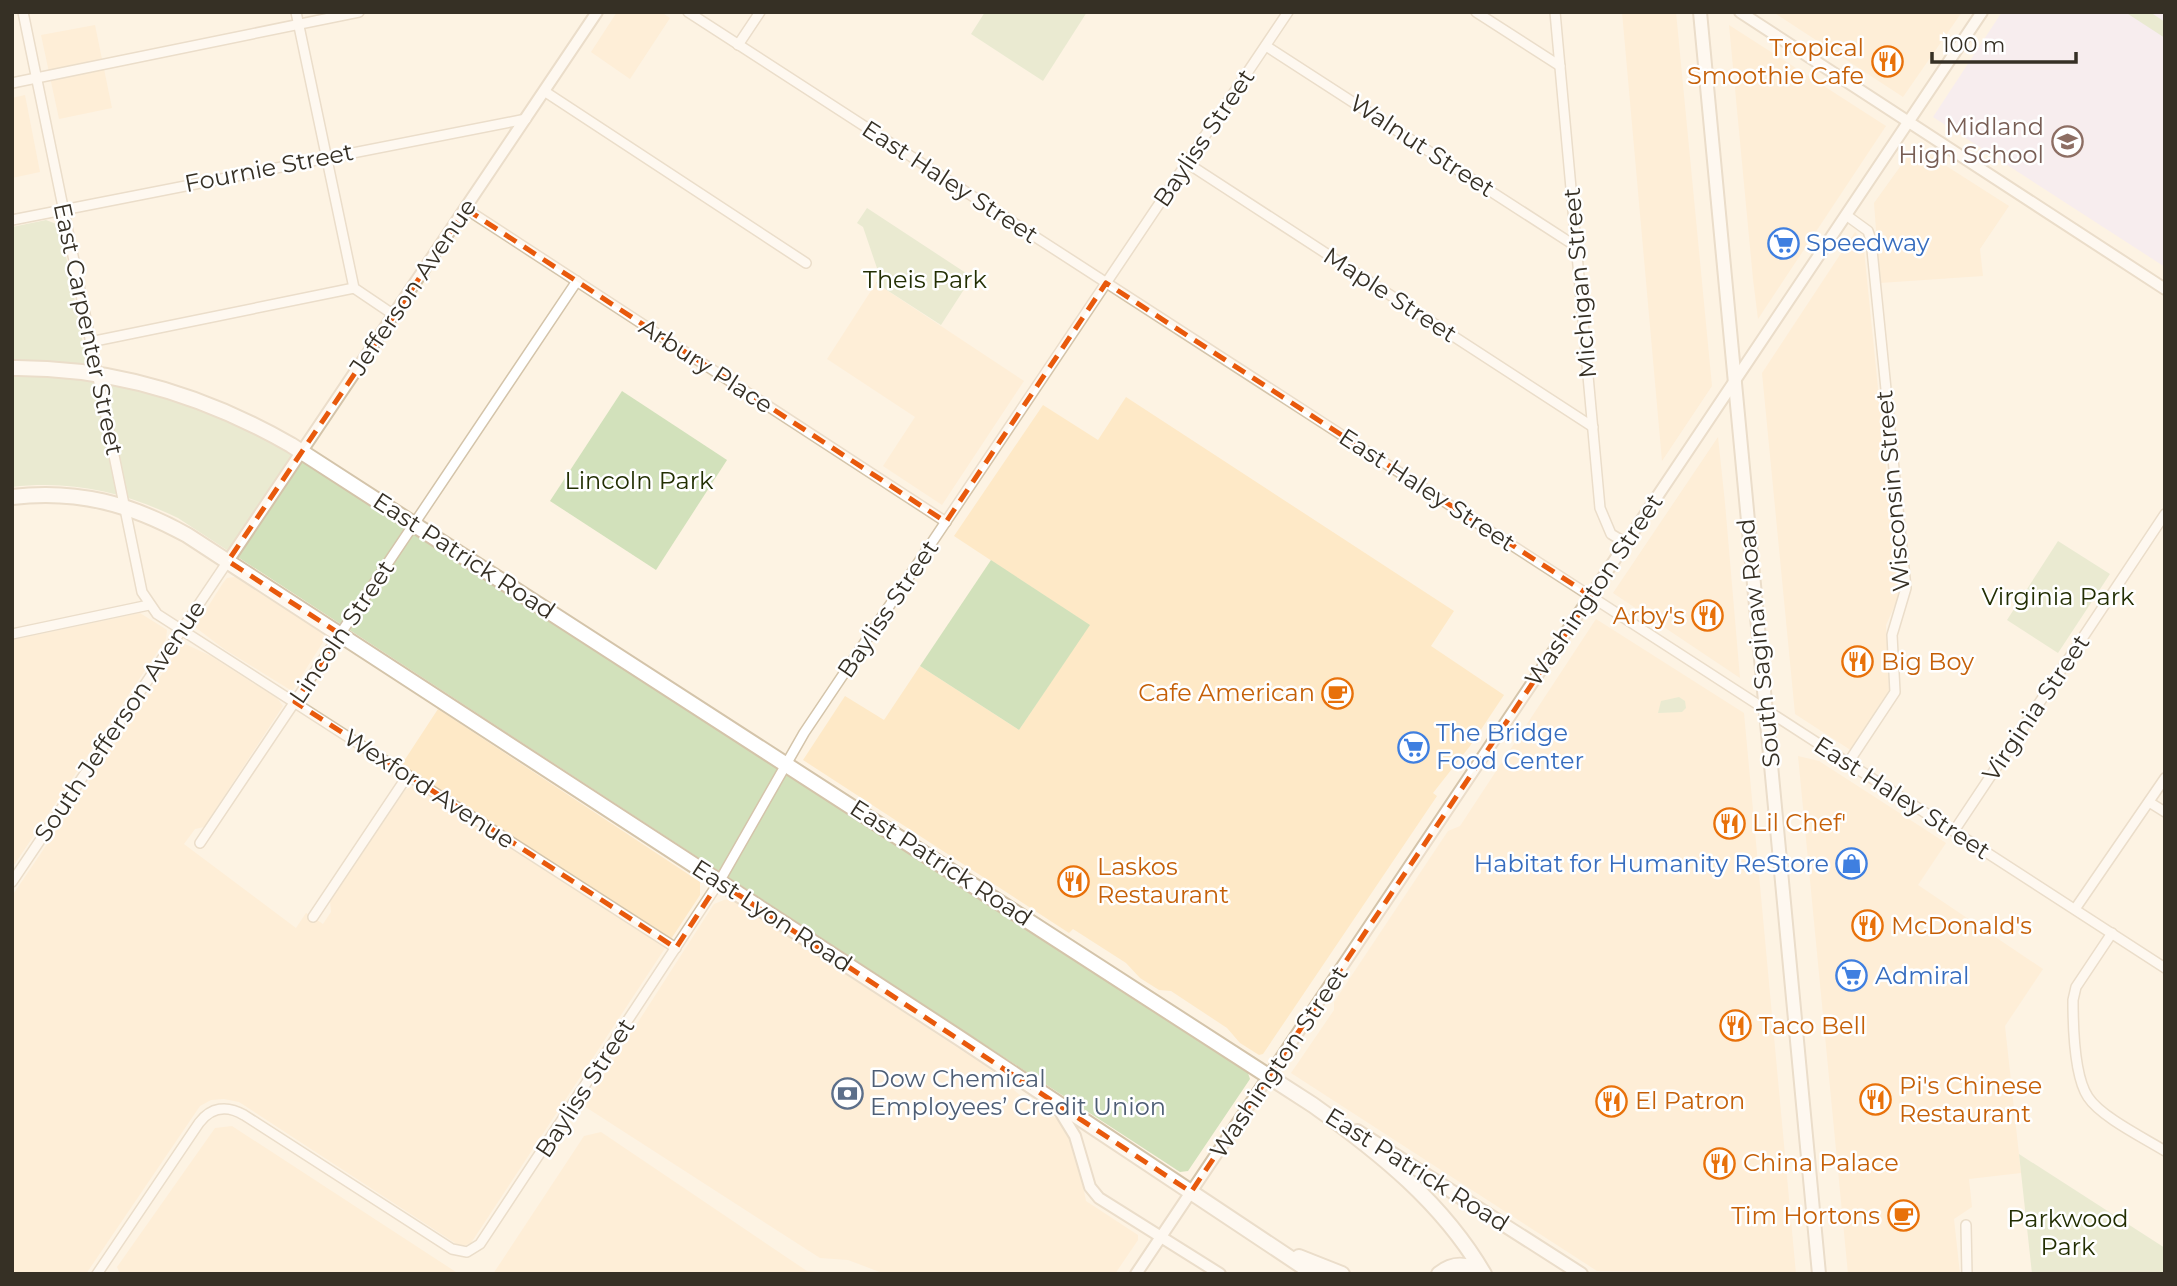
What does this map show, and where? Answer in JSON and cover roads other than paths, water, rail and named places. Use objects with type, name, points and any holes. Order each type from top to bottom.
[{"type":"highway","name":"East Patrick Road","points":[[12,368],[97,373],[138,381],[201,400],[250,422],[785,762],[1313,1105]]},
{"type":"highway","name":"East Lyon Road","points":[[12,497],[74,495],[125,505],[156,517],[228,561],[1053,1099],[1314,1274]]},
{"type":"highway","points":[[1313,1105],[1415,1186],[1447,1220],[1483,1274]]},
{"type":"highway","points":[[1281,1252],[1342,1274]]},
{"type":"highway","points":[[1439,1274],[1458,1266],[1470,1267],[1483,1274]]},
{"type":"main road","name":"South Saginaw Road","points":[[1700,12],[1819,1274]]},
{"type":"main road","name":"East Patrick Road","points":[[1313,1105],[1416,1166],[1581,1274]]},
{"type":"street","name":"East Carpenter Street","points":[[23,12],[142,592],[149,605]]},
{"type":"street","points":[[296,12],[354,288],[394,315]]},
{"type":"street","points":[[12,83],[359,12]]},
{"type":"street","name":"Jefferson Avenue","points":[[228,561],[597,12]]},
{"type":"street","name":"East Haley Street","points":[[688,12],[2165,968]]},
{"type":"street","points":[[738,45],[760,12]]},
{"type":"street","name":"Bayliss Street","points":[[100,1273],[199,1123],[217,1109],[236,1110],[452,1249],[462,1252],[475,1249],[501,1214],[719,882],[785,762],[1288,12]]},
{"type":"street","points":[[1475,12],[1560,66]]},
{"type":"street","name":"Michigan Street","points":[[1555,12],[1600,508],[1611,534],[1626,543]]},
{"type":"street","points":[[1740,12],[2165,289]]},
{"type":"street","name":"Washington Street","points":[[1136,1274],[1982,12]]},
{"type":"street","name":"Walnut Street","points":[[1266,46],[1577,247]]},
{"type":"street","points":[[544,91],[806,263]]},
{"type":"street","name":"Fournie Street","points":[[12,220],[326,156],[526,119]]},
{"type":"street","name":"Maple Street","points":[[1186,163],[1593,427]]},
{"type":"street","name":"Arbury Place","points":[[466,209],[946,522]]},
{"type":"street","name":"Wisconsin Street","points":[[1846,215],[1868,231],[1871,240],[1906,588],[1892,635],[1895,692],[1848,763]]},
{"type":"street","name":"Lincoln Street","points":[[200,843],[577,281]]},
{"type":"street","points":[[90,342],[354,288]]},
{"type":"street","name":"Virginia Street","points":[[1954,831],[2165,514]]},
{"type":"street","name":"South Jefferson Avenue","points":[[12,882],[228,561]]},
{"type":"street","points":[[12,634],[149,605],[181,630]]},
{"type":"street","name":"Wexford Avenue","points":[[181,630],[676,948]]},
{"type":"street","points":[[313,917],[408,775]]},
{"type":"street","points":[[2076,909],[2165,778]]},
{"type":"street","points":[[2148,802],[2165,813]]},
{"type":"street","points":[[2112,933],[2076,987],[2073,1000],[2081,1081],[2089,1099],[2165,1151]]},
{"type":"street","points":[[1053,1099],[1075,1136],[1090,1187],[1099,1198],[1160,1239],[1175,1245],[1220,1274]]},
{"type":"street","points":[[1966,1225],[1968,1274]]},
{"type":"place","name":"Tropical Smoothie Cafe","points":[[1887,62]]},
{"type":"place","name":"Midland High School","points":[[2067,141]]},
{"type":"place","name":"Speedway","points":[[1783,243]]},
{"type":"place","name":"Arby's","points":[[1708,616]]},
{"type":"place","name":"Big Boy","points":[[1858,662]]},
{"type":"place","name":"Cafe American","points":[[1338,693]]},
{"type":"place","name":"The Bridge Food Center","points":[[1413,747]]},
{"type":"place","name":"Lil Chef'","points":[[1729,823]]},
{"type":"place","name":"Habitat for Humanity ReStore","points":[[1852,864]]},
{"type":"place","name":"Laskos Restaurant","points":[[1074,881]]},
{"type":"place","name":"McDonald's","points":[[1868,926]]},
{"type":"place","name":"Admiral","points":[[1852,976]]},
{"type":"place","name":"Taco Bell","points":[[1736,1026]]},
{"type":"place","name":"Dow Chemical Employees’ Credit Union","points":[[847,1093]]},
{"type":"place","name":"Pi's Chinese Restaurant","points":[[1876,1100]]},
{"type":"place","name":"El Patron","points":[[1612,1101]]},
{"type":"place","name":"China Palace","points":[[1720,1163]]},
{"type":"place","name":"Tim Hortons","points":[[1903,1216]]},
{"type":"park label","name":"Theis Park","points":[[925,280]]},
{"type":"park label","name":"Lincoln Park","points":[[639,481]]},
{"type":"park label","name":"Virginia Park","points":[[2058,597]]},
{"type":"park label","name":"Parkwood Park","points":[[2068,1233]]}]
